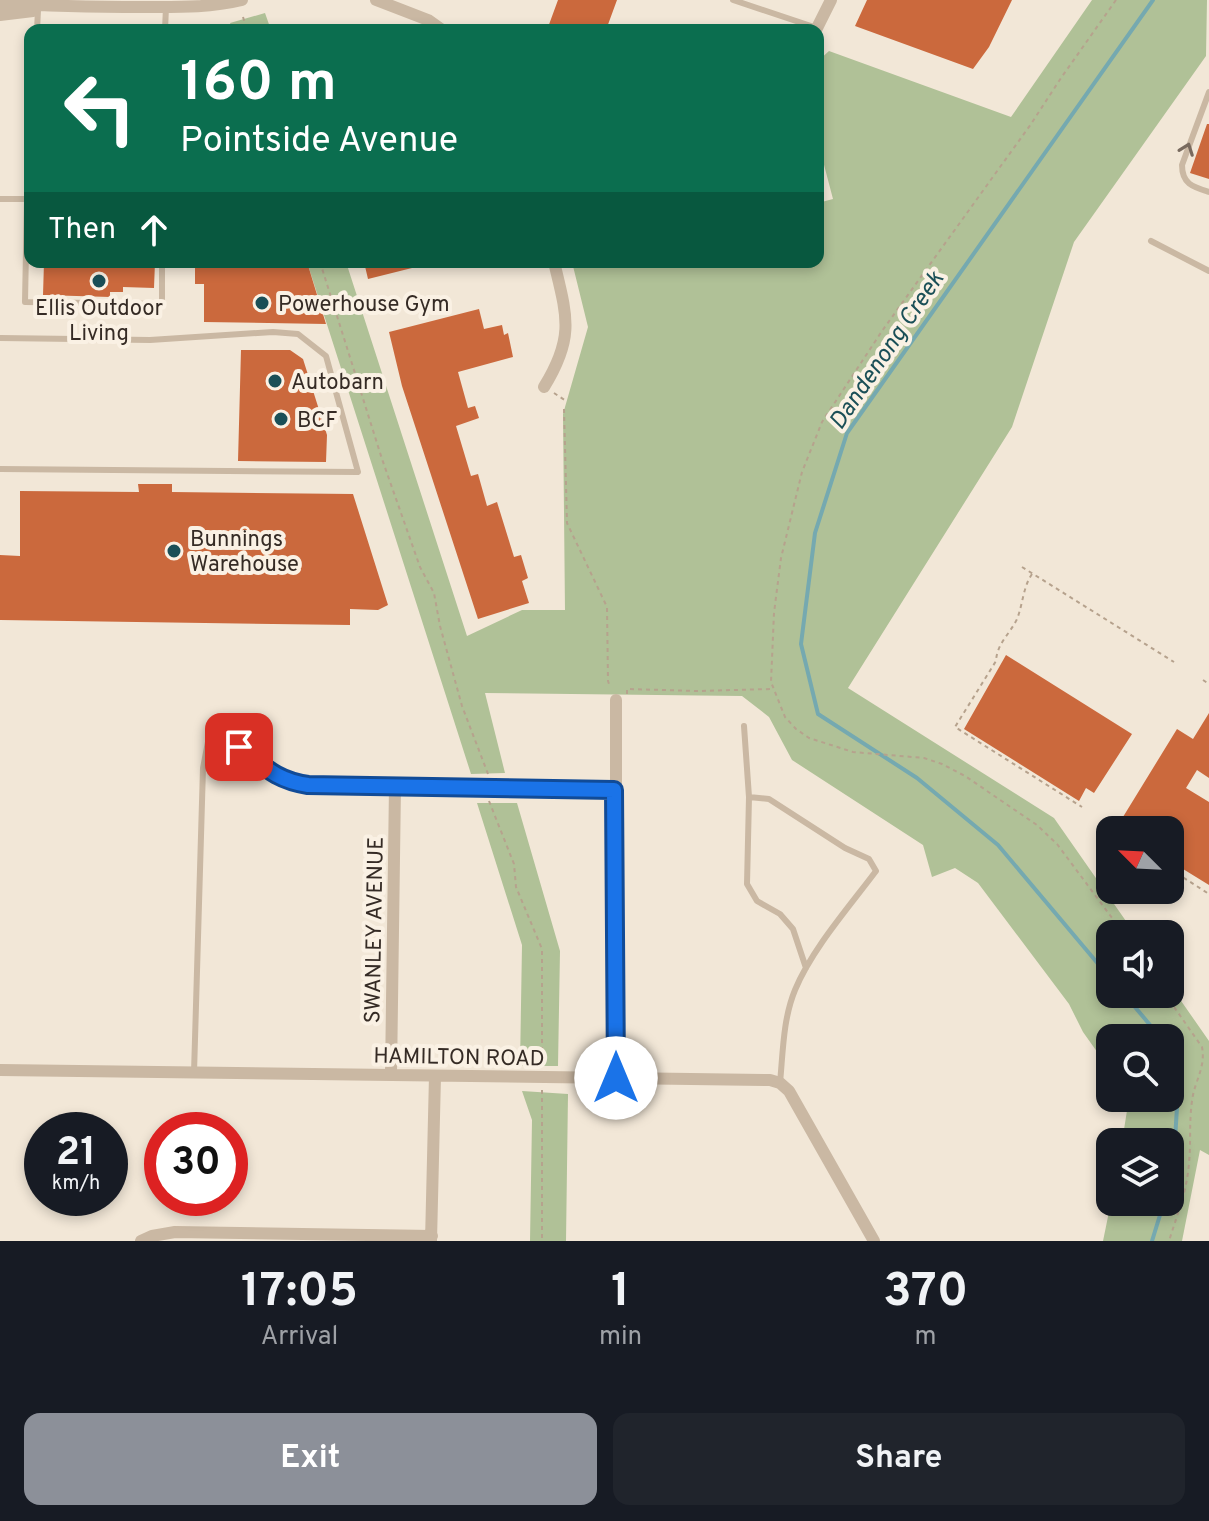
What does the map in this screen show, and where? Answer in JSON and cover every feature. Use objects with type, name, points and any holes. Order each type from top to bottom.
[{"type":"street","points":[[0,15],[38,8],[205,7],[242,0]]},
{"type":"street","points":[[376,0],[434,24]]},
{"type":"street","points":[[819,24],[831,0]]},
{"type":"street","points":[[0,3],[38,8]]},
{"type":"street","points":[[544,387],[558,360],[567,331],[555,268]]},
{"type":"street","points":[[616,693],[616,1078]]},
{"type":"street","points":[[308,785],[614,790]]},
{"type":"street","name":"SWANLEY AVENUE","points":[[391,1074],[395,786]]},
{"type":"street","name":"HAMILTON ROAD","points":[[0,1070],[770,1080],[780,1083]]},
{"type":"street","points":[[141,1241],[175,1232],[432,1239],[435,1076]]},
{"type":"street","points":[[780,1083],[789,1091],[874,1241]]},
{"type":"lane","points":[[733,0],[803,24]]},
{"type":"lane","points":[[165,24],[166,7]]},
{"type":"lane","points":[[37,24],[38,8]]},
{"type":"lane","points":[[1209,92],[1182,165],[1182,175],[1192,186],[1209,192]]},
{"type":"lane","points":[[0,199],[24,199]]},
{"type":"lane","points":[[1151,241],[1209,271]]},
{"type":"lane","points":[[26,268],[25,302],[162,304],[162,268]]},
{"type":"lane","points":[[0,338],[150,340],[273,332],[298,334],[326,356],[358,472],[0,470]]},
{"type":"lane","points":[[744,726],[749,797],[747,884],[757,901],[780,914],[793,929],[806,968]]},
{"type":"lane","points":[[194,1073],[203,768],[208,742],[221,739],[239,747],[270,773],[289,782],[308,785]]},
{"type":"lane","points":[[749,797],[769,799],[845,848],[869,859],[876,871],[806,968],[794,992],[785,1030],[780,1083]]},
{"type":"path","points":[[1114,920],[1057,844],[1037,825],[965,776],[924,758],[853,752],[809,738],[790,723],[772,689],[774,613],[781,558],[802,472],[822,422],[882,331],[1116,0]]},
{"type":"path","points":[[243,17],[245,24]]},
{"type":"path","points":[[322,268],[382,459],[420,567],[434,593],[462,706],[488,775]]},
{"type":"path","points":[[564,409],[567,523],[607,607],[608,681],[616,693],[627,700],[627,689]]},
{"type":"path","points":[[1022,567],[1174,662]]},
{"type":"path","points":[[1032,574],[1027,581],[1016,620],[997,650],[996,661],[955,727],[1082,807]]},
{"type":"path","points":[[1203,680],[1209,684]]},
{"type":"path","points":[[616,693],[627,689],[772,689]]},
{"type":"path","points":[[489,800],[514,864],[516,887],[542,949],[542,1063]]},
{"type":"path","points":[[1184,880],[1209,894]]},
{"type":"path","points":[[1169,1241],[1182,1207],[1189,1165],[1192,1099],[1204,1064],[1202,1047],[1175,1008]]},
{"type":"path","points":[[542,1090],[542,1241]]},
{"type":"green space","points":[[1092,0],[1207,0],[1206,56],[1074,242],[1012,427],[848,688],[1054,818],[1096,878],[1096,904],[1114,904],[1125,920],[1096,920],[1096,1008],[1184,1008],[1184,1005],[1209,1041],[1209,1155],[1200,1150],[1182,1241],[1103,1241],[1108,1216],[1184,1216],[1184,1128],[1124,1128],[1127,1112],[1184,1112],[1184,1024],[1096,1024],[1096,1050],[1069,1004],[978,883],[955,868],[932,877],[923,845],[792,760],[769,717],[742,696],[485,693],[505,773],[471,774],[309,268],[348,268],[467,636],[522,610],[565,610],[563,414],[588,327],[573,268],[824,268],[824,201],[833,199],[824,165],[824,56],[829,51],[1011,117]]},
{"type":"green space","points":[[265,13],[269,24],[230,24]]},
{"type":"green space","points":[[477,803],[517,803],[560,951],[558,1066],[520,1066],[522,945]]},
{"type":"green space","points":[[522,1091],[568,1094],[566,1241],[530,1241],[532,1120]]},
{"type":"building","points":[[558,0],[617,0],[608,24],[549,24]]},
{"type":"building","points":[[867,0],[1012,0],[989,47],[973,69],[855,26]]},
{"type":"building","points":[[1209,124],[1209,179],[1190,173]]},
{"type":"building","name":"Ellis Outdoor Living","points":[[44,268],[155,268],[154,288],[123,287],[123,292],[110,292],[110,297],[43,295]]},
{"type":"building","name":"Powerhouse Gym","points":[[195,268],[309,268],[326,324],[204,322],[204,284],[195,284]]},
{"type":"building","points":[[365,268],[412,268],[368,279]]},
{"type":"building","points":[[479,309],[484,329],[502,325],[504,335],[508,333],[513,357],[458,372],[468,408],[475,406],[479,418],[456,426],[471,476],[478,474],[487,506],[497,502],[514,557],[521,555],[528,578],[522,581],[529,603],[478,619],[402,386],[389,332]]},
{"type":"building","points":[[241,350],[290,350],[303,359],[327,435],[326,462],[238,461]]},
{"type":"building","name":"Bunnings Warehouse","points":[[138,484],[172,484],[172,492],[353,494],[388,605],[378,610],[350,609],[350,625],[0,620],[0,555],[20,556],[20,491],[139,492]]},
{"type":"building","points":[[1006,655],[1132,734],[1094,793],[1086,788],[1079,801],[964,729]]},
{"type":"building","points":[[1209,713],[1209,778],[1197,770],[1186,788],[1209,802],[1209,885],[1184,870],[1184,816],[1124,816],[1177,729],[1193,739]]},
{"type":"waterway","name":"Dandenong Creek","points":[[1096,961],[998,845],[917,778],[818,714],[801,644],[815,533],[847,433],[1153,0]]},
{"type":"waterway","name":"Dandenong Creek","points":[[1136,1008],[1149,1024]]},
{"type":"waterway","name":"Dandenong Creek","points":[[1176,1128],[1177,1112]]},
{"type":"waterway","name":"Dandenong Creek","points":[[1152,1241],[1160,1216]]},
{"type":"place","name":"Ellis Outdoor Living","points":[[99,281]]},
{"type":"place","name":"Powerhouse Gym","points":[[262,303]]},
{"type":"place","name":"Autobarn","points":[[275,381]]},
{"type":"place","name":"BCF","points":[[281,419]]},
{"type":"place","name":"Bunnings Warehouse","points":[[174,551]]},
{"type":"route","points":[[239,747],[270,773],[289,782],[308,785],[614,790],[616,1078]]}]
